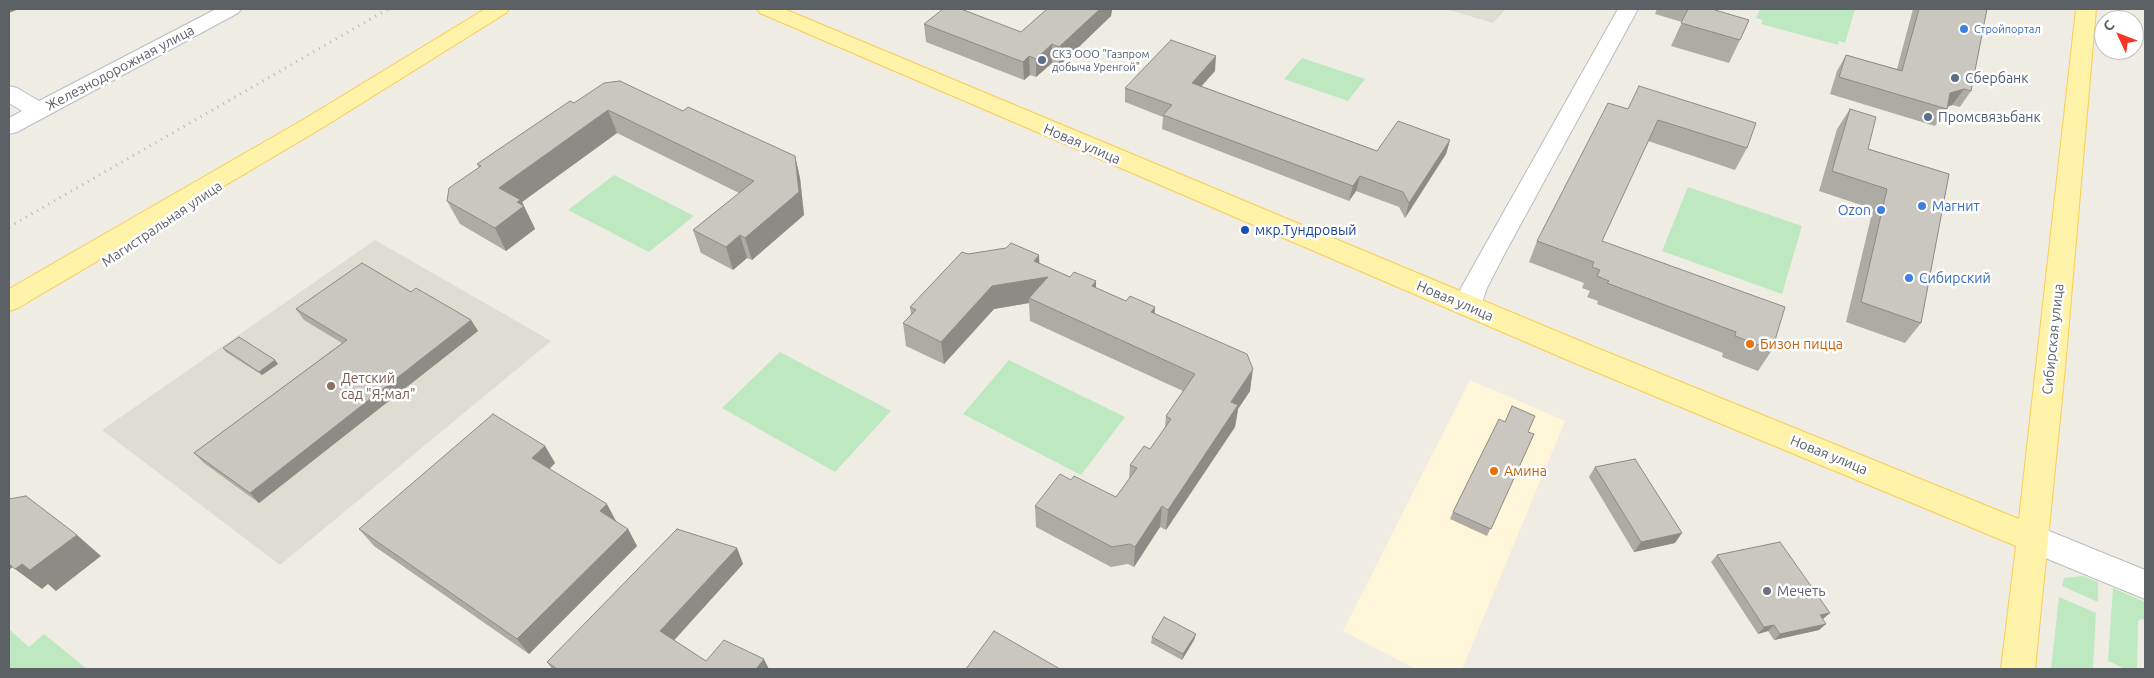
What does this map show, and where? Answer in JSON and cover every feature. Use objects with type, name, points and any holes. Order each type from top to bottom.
[{"type":"main road","name":"Магистральная улица","points":[[9,301],[314,123],[499,9]]},
{"type":"main road","name":"Новая улица","points":[[767,9],[1469,307],[2032,538]]},
{"type":"main road","name":"Сибирская улица","points":[[2018,669],[2086,9]]},
{"type":"main road","name":"Магистральная улица","points":[[9,323],[93,270],[314,123]]},
{"type":"street","name":"Железнодорожная улица","points":[[9,127],[231,9]]},
{"type":"street","points":[[1469,307],[1474,288],[1492,253],[1628,9]]},
{"type":"street","points":[[9,93],[39,111]]},
{"type":"street","name":"Новая улица","points":[[2032,538],[2145,585]]},
{"type":"shaded area","points":[[1446,9],[1506,9],[1493,23]]},
{"type":"shaded area","name":"Детский сад \"Я-мал\"","points":[[375,240],[551,341],[280,565],[102,430]]},
{"type":"shaded area","points":[[1470,380],[1565,421],[1462,669],[1416,669],[1343,631]]},
{"type":"green space","points":[[1760,9],[1855,9],[1845,43],[1839,41],[1838,45],[1761,24],[1763,20],[1756,18]]},
{"type":"green space","points":[[1302,58],[1365,79],[1348,101],[1284,79]]},
{"type":"green space","points":[[614,175],[694,216],[649,252],[568,210]]},
{"type":"green space","points":[[1688,187],[1802,226],[1782,294],[1662,251]]},
{"type":"green space","points":[[780,352],[891,411],[835,472],[722,408]]},
{"type":"green space","points":[[1009,360],[1125,417],[1081,475],[963,414]]},
{"type":"green space","points":[[2083,576],[2098,582],[2098,602],[2062,586],[2064,578]]},
{"type":"green space","points":[[2113,588],[2145,602],[2145,620],[2138,621],[2137,669],[2126,669],[2108,661]]},
{"type":"green space","points":[[2059,597],[2096,613],[2093,669],[2051,669]]},
{"type":"green space","points":[[10,630],[29,647],[44,634],[87,669],[9,669]]},
{"type":"building","points":[[943,9],[961,9],[1021,32],[1047,9],[1100,9],[1059,47],[1052,44],[1036,59],[1029,56],[1023,62],[924,24]]},
{"type":"building","points":[[1688,9],[1716,9],[1749,20],[1740,40],[1681,23]]},
{"type":"building","points":[[1919,9],[1987,9],[1971,91],[1964,89],[1950,93],[1947,109],[1839,77],[1846,55],[1902,71]]},
{"type":"building","points":[[1171,40],[1216,56],[1192,83],[1377,151],[1398,121],[1450,140],[1409,203],[1403,192],[1360,176],[1353,186],[1163,115],[1172,105],[1125,88]]},
{"type":"building","points":[[620,81],[683,111],[688,107],[795,156],[799,192],[745,238],[740,235],[726,247],[693,230],[754,181],[608,110],[499,188],[521,200],[517,202],[524,206],[495,228],[447,201],[449,188],[481,166],[477,164],[570,101],[574,103],[604,83]]},
{"type":"building","points":[[1639,86],[1756,123],[1747,148],[1658,120],[1602,241],[1785,307],[1772,350],[1735,336],[1736,332],[1607,283],[1609,281],[1597,276],[1600,270],[1592,267],[1594,262],[1537,241],[1608,103],[1628,109]]},
{"type":"building","points":[[1850,109],[1876,117],[1868,149],[1949,174],[1921,323],[1861,302],[1887,189],[1832,171]]},
{"type":"building","points":[[1011,243],[1039,255],[1034,261],[1070,277],[1074,272],[1096,281],[1092,286],[1126,301],[1130,296],[1155,307],[1151,312],[1247,354],[1253,369],[1231,402],[1238,405],[1168,510],[1162,506],[1135,547],[1130,544],[1112,547],[1035,506],[1060,474],[1071,480],[1074,476],[1116,497],[1137,468],[1130,465],[1144,446],[1150,449],[1171,419],[1166,416],[1195,374],[1029,298],[1048,277],[992,286],[941,342],[903,323],[916,310],[910,307],[962,252],[968,254],[1006,248]]},
{"type":"building","points":[[362,263],[411,292],[416,288],[471,320],[250,493],[194,453],[347,340],[296,309]]},
{"type":"building","points":[[239,337],[275,360],[259,372],[223,348]]},
{"type":"building","points":[[1512,406],[1535,416],[1528,432],[1534,434],[1491,529],[1453,512],[1499,419],[1505,422]]},
{"type":"building","points":[[493,414],[545,446],[532,458],[607,504],[600,511],[628,529],[517,639],[359,529]]},
{"type":"building","points":[[1635,459],[1682,533],[1641,542],[1595,467]]},
{"type":"building","points":[[26,496],[77,535],[30,570],[22,564],[15,569],[9,564],[9,499]]},
{"type":"building","points":[[677,529],[737,548],[660,631],[706,661],[724,640],[764,659],[756,669],[557,669],[547,662]]},
{"type":"building","name":"Мечеть","points":[[1780,542],[1830,613],[1820,615],[1826,624],[1780,634],[1774,625],[1764,627],[1717,555]]},
{"type":"building","points":[[1164,617],[1196,634],[1183,654],[1152,637]]},
{"type":"building","points":[[994,631],[1060,669],[966,669]]},
{"type":"railway","points":[[9,227],[388,9]]},
{"type":"place","name":"Стройпортал","points":[[1964,29]]},
{"type":"place","name":"СКЗ ООО \"Газпром добыча Уренгой\"","points":[[1042,60]]},
{"type":"place","name":"Сбербанк","points":[[1955,78]]},
{"type":"place","name":"Промсвязьбанк","points":[[1928,117]]},
{"type":"place","name":"Магнит","points":[[1922,206]]},
{"type":"place","name":"Ozon","points":[[1881,210]]},
{"type":"place","name":"мкр.Тундровый","points":[[1245,230]]},
{"type":"place","name":"Сибирский","points":[[1909,278]]},
{"type":"place","name":"Бизон пицца","points":[[1750,344]]},
{"type":"place","name":"Детский сад \"Я-мал\"","points":[[331,386]]},
{"type":"place","name":"Амина","points":[[1494,471]]},
{"type":"place","name":"Мечеть","points":[[1767,591]]}]
